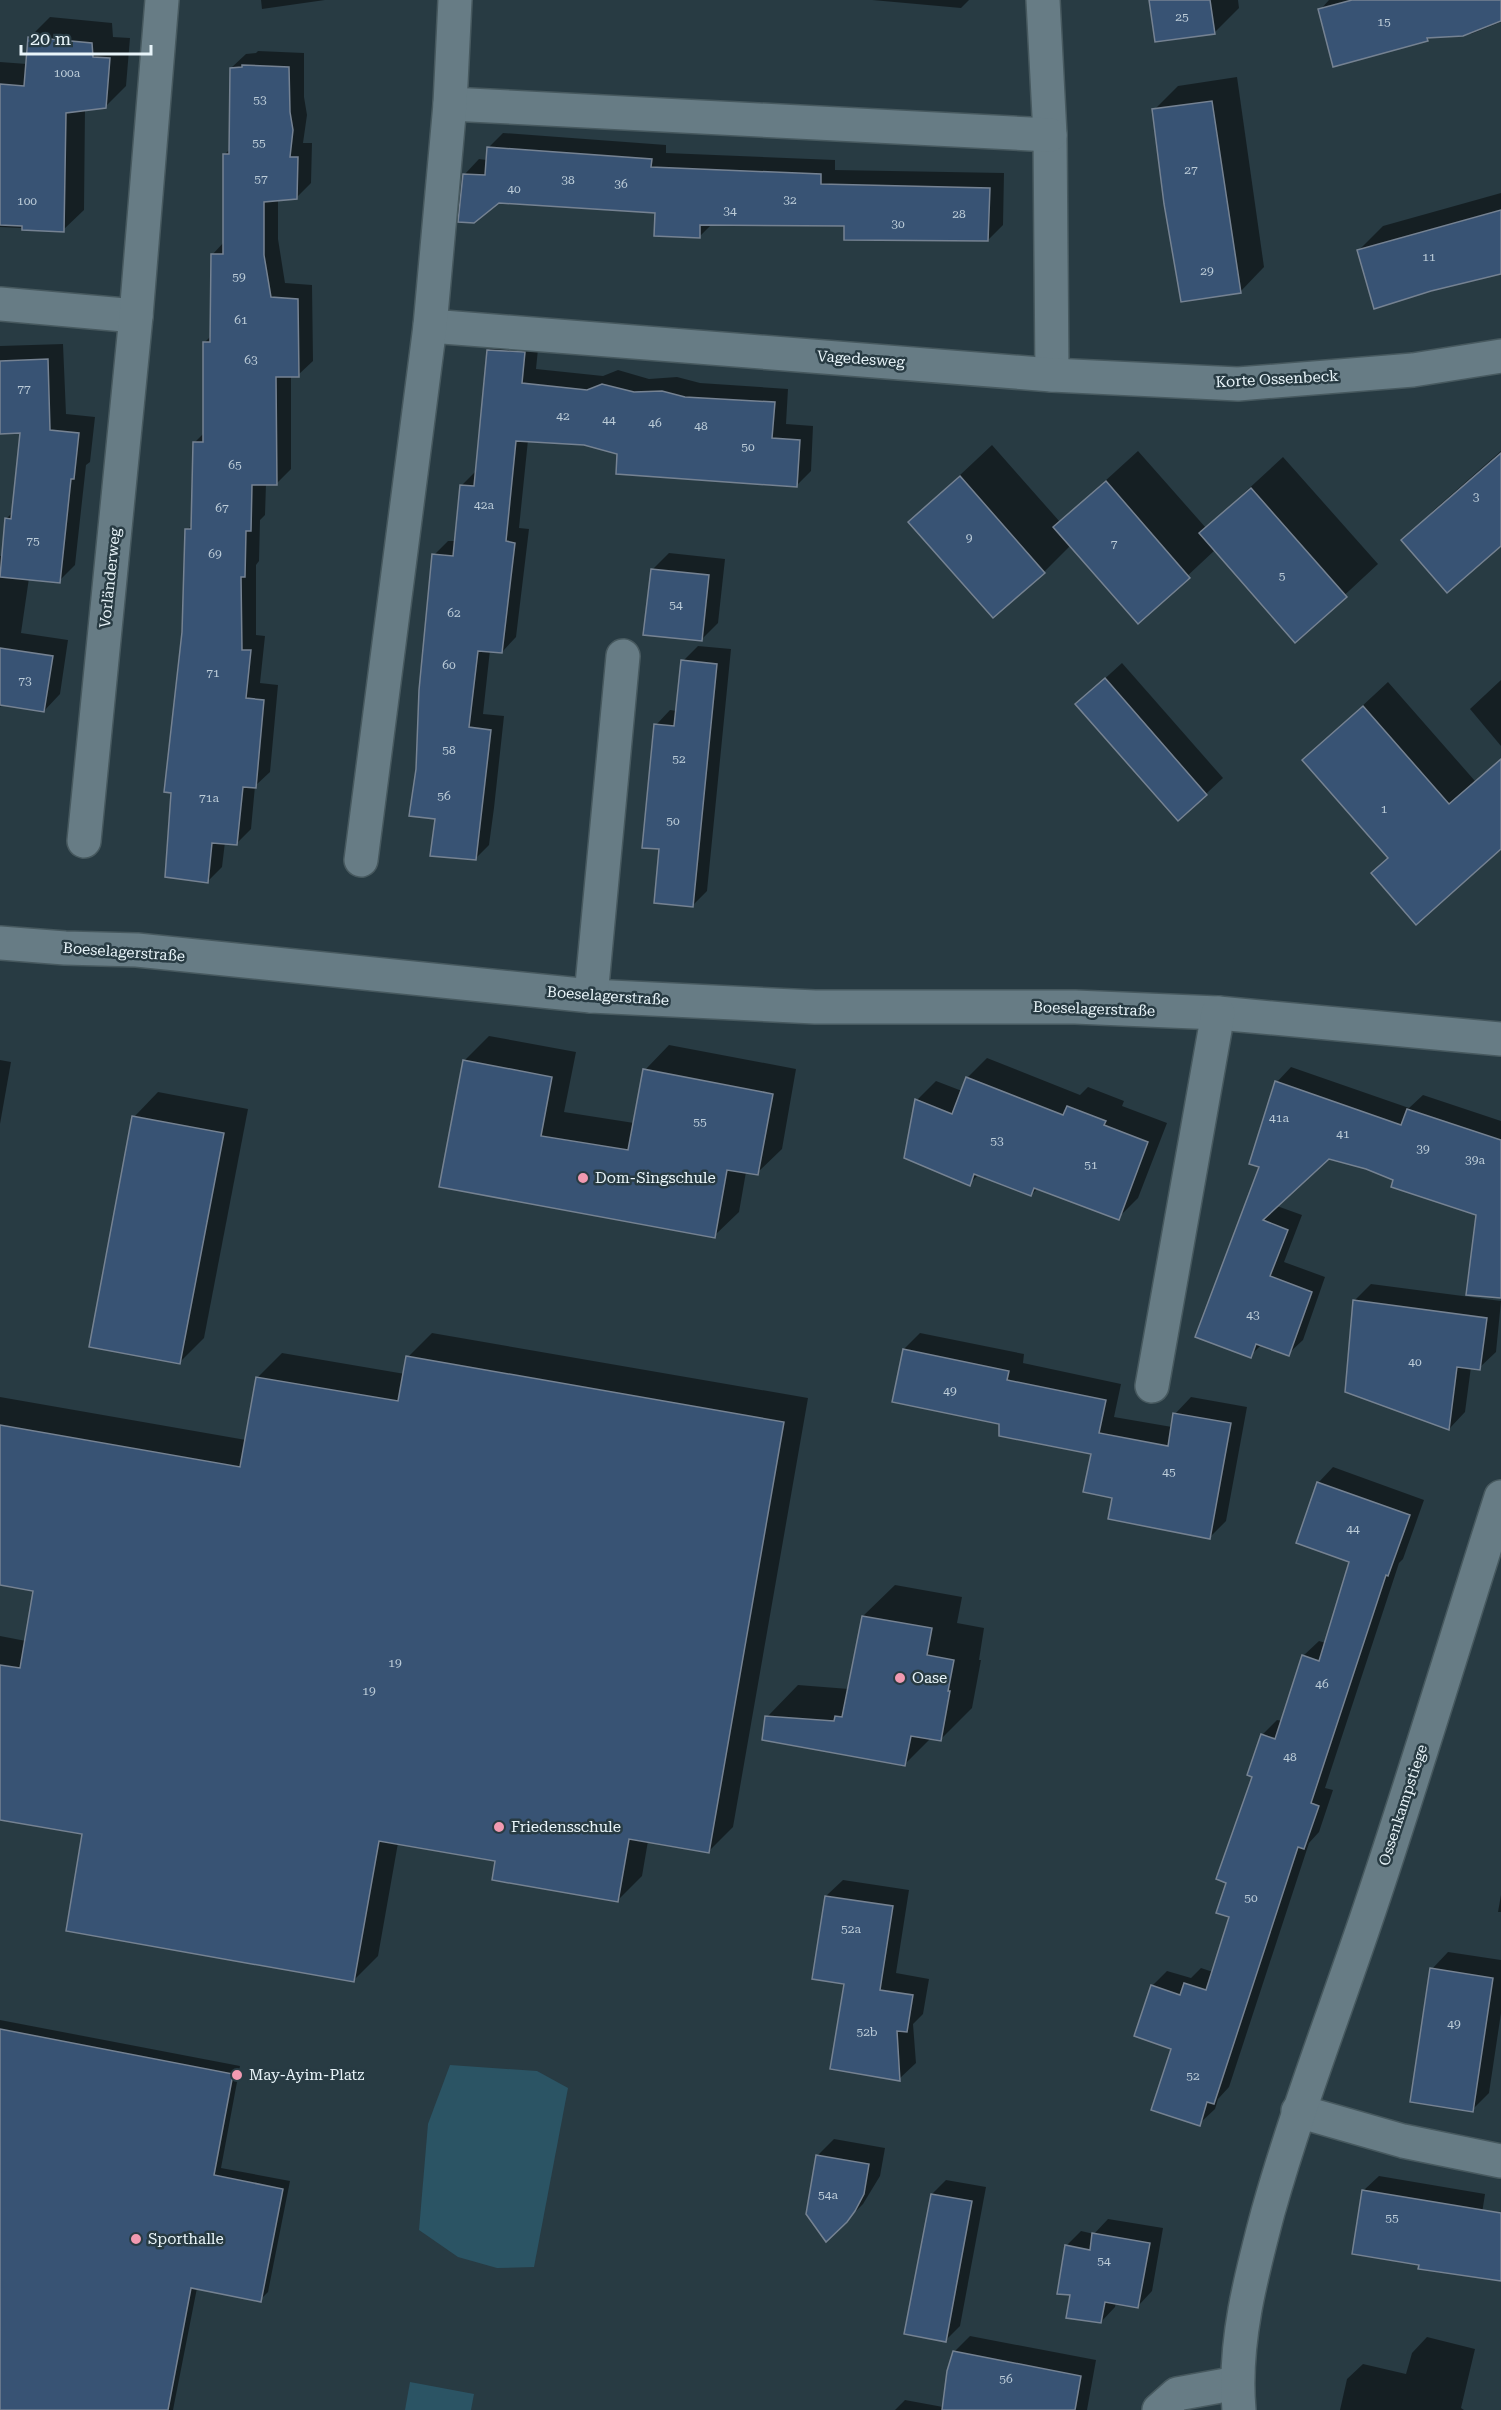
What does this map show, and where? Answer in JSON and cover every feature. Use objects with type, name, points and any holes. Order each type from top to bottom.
[{"type":"street","name":"Vorländerweg","points":[[84,841],[136,316],[162,0]]},
{"type":"street","points":[[361,860],[430,326],[450,104],[455,0]]},
{"type":"street","points":[[1043,0],[1050,135],[1052,375]]},
{"type":"street","points":[[450,104],[1050,135]]},
{"type":"street","points":[[0,304],[136,316]]},
{"type":"street","name":"Vagedesweg","points":[[430,326],[1052,375]]},
{"type":"street","name":"Korte Ossenbeck","points":[[1052,375],[1238,384],[1413,370],[1501,356]]},
{"type":"street","points":[[591,996],[623,656]]},
{"type":"street","name":"Boeselagerstraße","points":[[0,942],[65,948],[137,950],[591,996],[815,1007],[1075,1007],[1218,1013],[1501,1039]]},
{"type":"street","points":[[1152,1386],[1218,1013]]},
{"type":"street","name":"Ossenkampstiege","points":[[1160,2410],[1177,2394],[1238,2396],[1249,2283],[1298,2111],[1370,1908],[1501,1497]]},
{"type":"street","points":[[1298,2111],[1403,2141],[1501,2161]]},
{"type":"shaded area","points":[[450,2065],[537,2071],[568,2088],[534,2267],[497,2268],[458,2257],[419,2230],[428,2124]]},
{"type":"shaded area","points":[[410,2382],[474,2394],[471,2410],[405,2410]]},
{"type":"building","points":[[1149,0],[1210,0],[1215,34],[1155,42]]},
{"type":"building","points":[[1352,0],[1501,0],[1501,21],[1463,36],[1427,38],[1428,41],[1333,67],[1318,9]]},
{"type":"building","points":[[28,37],[92,43],[93,57],[110,58],[106,108],[66,113],[64,232],[22,230],[22,226],[0,225],[0,84],[24,86]]},
{"type":"building","points":[[242,65],[289,67],[290,112],[293,130],[290,157],[298,157],[297,199],[264,202],[264,255],[271,297],[298,299],[299,377],[276,377],[277,485],[252,485],[251,531],[246,531],[245,577],[241,577],[242,650],[251,650],[246,698],[264,700],[256,788],[243,787],[237,845],[212,843],[208,883],[165,877],[171,793],[164,792],[182,632],[185,529],[191,529],[193,442],[203,442],[203,342],[210,342],[211,254],[223,254],[223,154],[229,154],[230,68],[242,67]]},
{"type":"building","points":[[1212,101],[1241,293],[1181,302],[1164,204],[1152,109]]},
{"type":"building","points":[[487,147],[652,159],[651,167],[821,174],[821,184],[990,188],[988,241],[844,240],[844,226],[700,225],[700,238],[654,236],[655,213],[499,203],[474,223],[458,222],[463,174],[485,175]]},
{"type":"building","points":[[1501,210],[1501,274],[1431,291],[1374,309],[1357,250]]},
{"type":"building","points":[[487,350],[525,352],[522,383],[587,390],[602,384],[634,392],[662,391],[685,397],[775,402],[772,438],[800,440],[797,487],[616,474],[617,454],[584,445],[516,441],[506,541],[515,543],[502,653],[478,651],[469,727],[491,730],[476,860],[430,856],[435,819],[409,816],[416,769],[419,690],[432,554],[453,556],[460,485],[474,486]]},
{"type":"building","points":[[48,359],[50,430],[79,433],[74,479],[71,479],[60,583],[0,577],[5,518],[11,519],[20,433],[0,434],[0,361]]},
{"type":"building","points":[[1501,453],[1501,546],[1447,593],[1401,540]]},
{"type":"building","points":[[960,476],[1045,573],[993,618],[908,522]]},
{"type":"building","points":[[1106,481],[1190,578],[1138,624],[1053,527]]},
{"type":"building","points":[[1251,488],[1347,597],[1295,643],[1199,533]]},
{"type":"building","points":[[651,569],[709,575],[702,641],[643,635]]},
{"type":"building","points":[[0,648],[53,656],[44,712],[0,705]]},
{"type":"building","points":[[681,660],[717,664],[693,907],[654,903],[659,849],[642,848],[654,724],[674,726]]},
{"type":"building","points":[[1105,678],[1207,795],[1178,821],[1075,704]]},
{"type":"building","points":[[1363,706],[1449,804],[1501,759],[1501,849],[1416,925],[1371,873],[1388,858],[1302,760]]},
{"type":"building","points":[[463,1060],[552,1077],[541,1136],[628,1150],[643,1069],[773,1094],[758,1175],[727,1170],[715,1238],[439,1187]]},
{"type":"building","points":[[966,1077],[1063,1115],[1067,1106],[1106,1121],[1104,1125],[1148,1142],[1119,1220],[1034,1188],[1031,1196],[974,1174],[970,1186],[904,1158],[915,1099],[952,1114]]},
{"type":"building","points":[[1275,1081],[1401,1125],[1407,1109],[1501,1140],[1501,1298],[1466,1295],[1476,1215],[1391,1187],[1393,1180],[1366,1169],[1329,1159],[1263,1220],[1288,1230],[1270,1276],[1312,1292],[1289,1356],[1256,1344],[1251,1358],[1195,1337],[1259,1167],[1249,1164]]},
{"type":"building","points":[[132,1116],[224,1133],[180,1364],[89,1347]]},
{"type":"building","points":[[1353,1300],[1487,1318],[1480,1370],[1457,1367],[1449,1430],[1345,1392]]},
{"type":"building","points":[[903,1349],[1009,1371],[1007,1380],[1106,1400],[1099,1433],[1168,1446],[1173,1413],[1231,1423],[1210,1539],[1108,1519],[1112,1498],[1083,1492],[1091,1454],[999,1436],[999,1424],[892,1402]]},
{"type":"building","points":[[406,1356],[784,1422],[709,1853],[629,1839],[618,1902],[492,1880],[495,1861],[379,1841],[354,1982],[66,1931],[82,1834],[0,1820],[0,1665],[20,1668],[33,1591],[0,1585],[0,1425],[240,1467],[256,1377],[398,1401]]},
{"type":"building","points":[[1317,1482],[1410,1515],[1388,1576],[1386,1575],[1311,1803],[1319,1806],[1304,1849],[1298,1847],[1214,2104],[1207,2102],[1200,2126],[1151,2110],[1171,2049],[1134,2036],[1151,1985],[1180,1995],[1184,1983],[1206,1990],[1229,1917],[1216,1913],[1226,1883],[1216,1879],[1252,1777],[1247,1775],[1261,1734],[1275,1739],[1302,1655],[1319,1661],[1349,1562],[1296,1543]]},
{"type":"building","name":"Oase","points":[[862,1616],[932,1628],[927,1655],[954,1660],[941,1741],[911,1736],[905,1766],[762,1740],[765,1716],[834,1721],[835,1716],[842,1717]]},
{"type":"building","points":[[825,1896],[893,1906],[880,1990],[913,1995],[907,2032],[897,2031],[900,2081],[830,2069],[844,1984],[812,1979]]},
{"type":"building","points":[[1430,1968],[1493,1978],[1473,2112],[1410,2102]]},
{"type":"building","name":"Sporthalle","points":[[0,2029],[233,2074],[214,2175],[283,2189],[261,2302],[191,2288],[168,2410],[0,2410]]},
{"type":"building","points":[[816,2155],[869,2164],[864,2194],[855,2211],[826,2242],[806,2214]]},
{"type":"building","points":[[1362,2190],[1501,2213],[1501,2281],[1418,2269],[1419,2265],[1352,2254]]},
{"type":"building","points":[[931,2194],[972,2201],[946,2342],[904,2334]]},
{"type":"building","points":[[1092,2233],[1150,2243],[1138,2308],[1105,2302],[1101,2323],[1066,2318],[1070,2295],[1057,2294],[1065,2245],[1090,2250]]},
{"type":"building","points":[[953,2351],[1081,2376],[1075,2410],[942,2410],[947,2371]]},
{"type":"place","name":"Dom-Singschule","points":[[583,1178]]},
{"type":"place","name":"Oase","points":[[900,1678]]},
{"type":"place","name":"Friedensschule","points":[[499,1827]]},
{"type":"place","name":"May-Ayim-Platz","points":[[237,2075]]},
{"type":"place","name":"Sporthalle","points":[[136,2239]]}]
